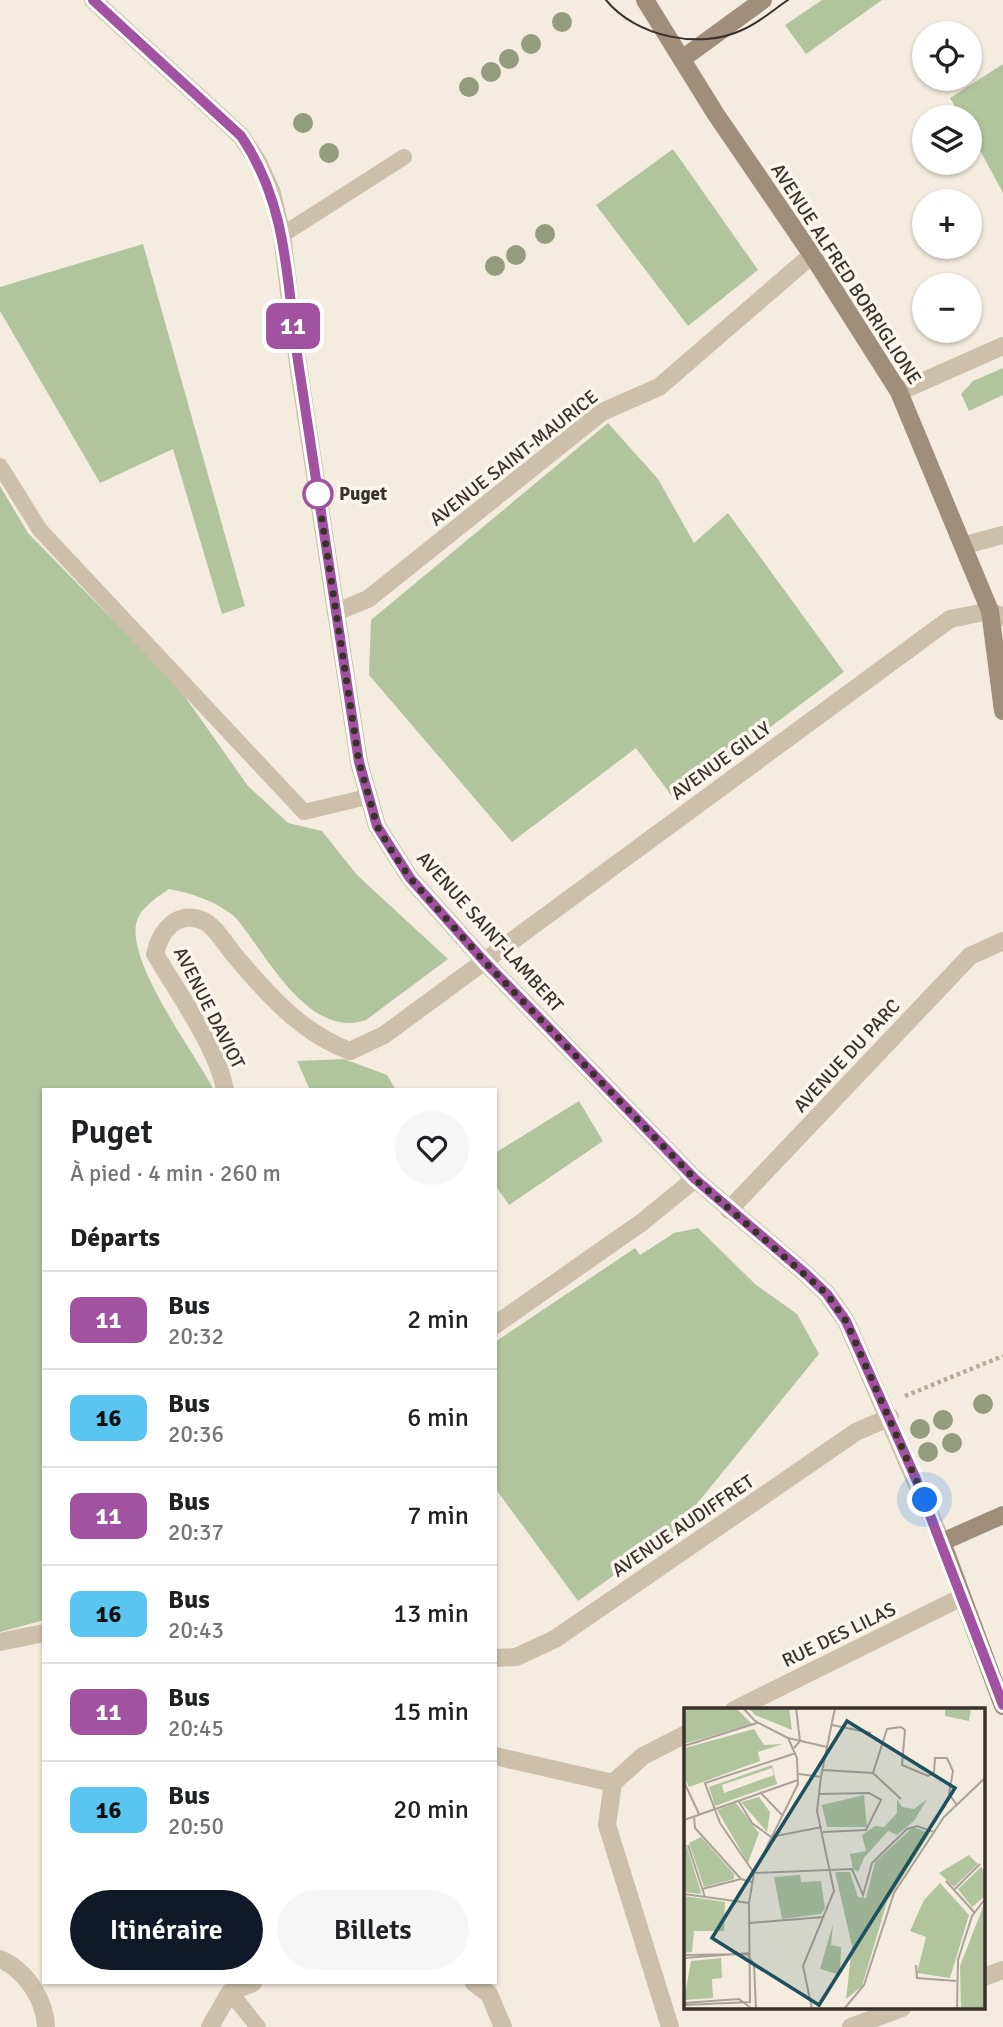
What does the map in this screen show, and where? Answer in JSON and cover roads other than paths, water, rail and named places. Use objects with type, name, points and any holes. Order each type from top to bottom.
[{"type":"main road","name":"AVENUE ALFRED BORRIGLIONE","points":[[645,0],[813,255],[899,392],[996,614],[1003,711]]},
{"type":"main road","points":[[682,59],[763,0]]},
{"type":"main road","points":[[1003,1515],[942,1542],[1003,1706]]},
{"type":"street","name":"AVENUE SAINT-LAMBERT","points":[[93,0],[241,136],[258,162],[272,193],[282,234],[297,357],[359,762],[377,826],[410,878],[484,961],[695,1179],[827,1294],[846,1321],[887,1410],[942,1542]]},
{"type":"street","name":"AVENUE SAINT-MAURICE","points":[[337,612],[368,599],[602,412],[659,387],[813,255]]},
{"type":"street","points":[[899,392],[1003,346]]},
{"type":"street","points":[[965,545],[1003,535]]},
{"type":"street","name":"AVENUE GILLY","points":[[484,961],[950,619],[996,614]]},
{"type":"street","name":"AVENUE DAVIOT","points":[[225,1088],[223,1078],[194,1019],[155,954],[158,939],[170,923],[187,918],[205,921],[266,992],[323,1041],[350,1051],[384,1035],[484,961]]},
{"type":"street","name":"AVENUE DU PARC","points":[[729,1210],[970,956],[1003,941]]},
{"type":"street","points":[[497,1324],[641,1223],[695,1179]]},
{"type":"street","name":"AVENUE AUDIFFRET","points":[[497,1658],[516,1657],[555,1639],[887,1410]]},
{"type":"street","name":"RUE DES LILAS","points":[[738,1708],[962,1597]]},
{"type":"street","points":[[0,1642],[42,1633]]},
{"type":"street","points":[[670,2027],[607,1825],[613,1783],[643,1756],[684,1735]]},
{"type":"street","points":[[497,1756],[613,1783]]},
{"type":"street","points":[[0,1959],[16,1966],[45,2008],[46,2027]]},
{"type":"street","points":[[986,1976],[1003,1970]]},
{"type":"street","points":[[210,2027],[230,1992],[250,1984]]},
{"type":"street","points":[[475,1984],[489,1994],[503,2027]]},
{"type":"street","points":[[851,2027],[897,2010]]},
{"type":"lane","points":[[282,234],[404,157]]},
{"type":"lane","points":[[0,466],[40,530],[304,812],[367,797]]},
{"type":"lane","points":[[230,1992],[258,2027]]},
{"type":"tram line","points":[[606,0],[634,23],[651,31],[688,39],[707,39],[742,30],[788,0]]},
{"type":"place","name":"Puget","points":[[318,494]]}]
